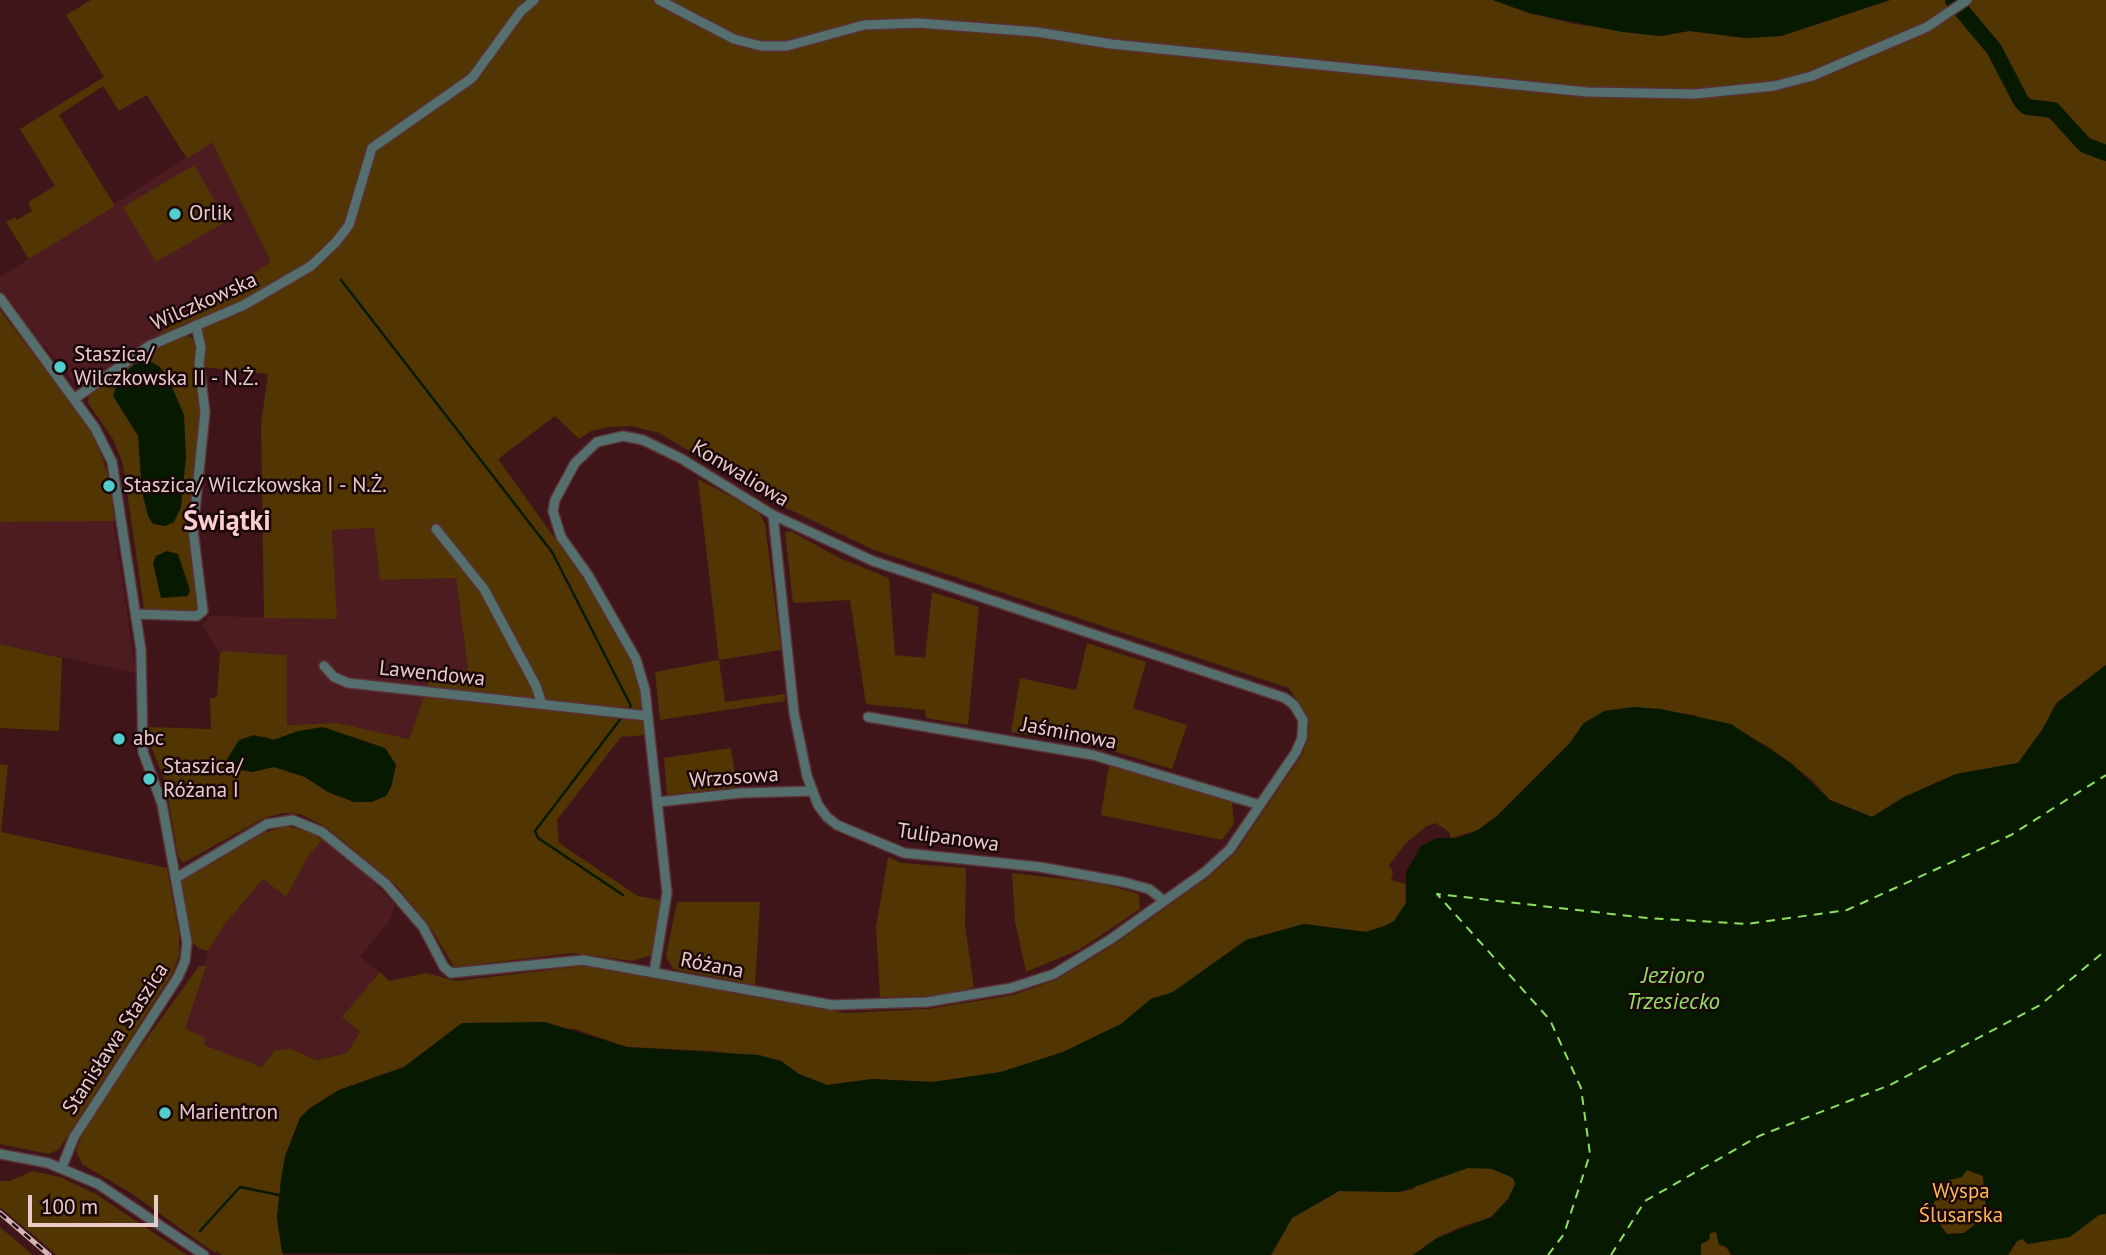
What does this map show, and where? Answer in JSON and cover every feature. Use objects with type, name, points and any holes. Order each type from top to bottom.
[{"type":"street","name":"Wilczkowska","points":[[74,399],[149,346],[244,305],[290,281],[324,254],[344,233],[355,208],[363,171],[372,148],[391,132],[472,78],[521,11],[534,0]]},
{"type":"street","points":[[659,0],[711,29],[761,46],[786,46],[864,25],[918,23],[1024,31],[1111,44],[1548,88],[1670,93],[1735,91],[1812,76],[1892,44],[1951,13],[1967,0]]},
{"type":"street","name":"Stanisława Staszica","points":[[0,298],[106,444],[112,462],[143,663],[142,743],[160,795],[187,942],[184,965],[74,1137],[62,1167]]},
{"type":"street","points":[[136,614],[197,616],[203,611],[193,530],[205,412],[199,363],[201,340],[196,326]]},
{"type":"street","name":"Konwaliowa","points":[[654,972],[667,893],[645,690],[636,659],[555,523],[555,500],[570,471],[597,442],[623,436],[643,440],[682,459],[773,515],[860,556],[918,578],[1285,698],[1294,705],[1303,720],[1302,738],[1260,805]]},
{"type":"street","name":"Tulipanowa","points":[[773,515],[794,713],[812,791],[818,805],[837,825],[888,848],[923,856],[1040,867],[1123,882],[1149,889],[1163,900]]},
{"type":"street","points":[[436,529],[484,589],[542,704]]},
{"type":"street","name":"Lawendowa","points":[[324,666],[334,677],[348,682],[649,716]]},
{"type":"street","name":"Jaśminowa","points":[[867,717],[1093,755],[1260,805]]},
{"type":"street","name":"Wrzosowa","points":[[658,802],[741,793],[812,791]]},
{"type":"street","name":"Różana","points":[[176,878],[267,824],[283,820],[299,821],[322,832],[391,890],[423,927],[444,967],[451,974],[574,960],[832,1005],[927,1002],[1011,988],[1054,974],[1205,872],[1230,849],[1260,805]]},
{"type":"street","points":[[0,1154],[62,1167],[98,1184],[204,1255]]},
{"type":"shaded area","points":[[212,141],[271,262],[86,382],[79,385],[73,382],[46,347],[37,343],[0,290],[0,277]]},
{"type":"shaded area","points":[[0,310],[93,433],[104,459],[136,673],[0,644]]},
{"type":"shaded area","points":[[374,528],[381,580],[456,578],[468,669],[433,672],[409,739],[337,723],[287,725],[227,653],[223,651],[220,654],[202,626],[210,616],[336,619],[332,530]]},
{"type":"shaded area","points":[[322,840],[365,874],[395,904],[390,920],[360,957],[380,972],[343,1017],[360,1032],[347,1053],[317,1060],[291,1049],[262,1067],[204,1045],[184,1029],[208,951],[224,925],[263,879],[286,897],[309,855]]},
{"type":"green space","points":[[91,0],[1493,0],[1529,13],[1574,24],[1661,36],[1689,31],[1746,38],[1781,36],[1890,0],[2106,0],[2106,665],[2056,703],[2042,730],[2018,763],[1956,774],[1904,797],[1872,817],[1830,800],[1811,779],[1766,745],[1694,715],[1633,707],[1584,723],[1569,744],[1497,816],[1478,830],[1451,838],[1449,832],[1436,823],[1427,826],[1406,843],[1389,865],[1393,872],[1391,880],[1405,884],[1406,903],[1394,921],[1366,932],[1304,924],[1246,940],[1173,992],[1151,999],[1121,1024],[1063,1052],[1001,1072],[933,1082],[872,1079],[827,1085],[799,1074],[781,1061],[712,1051],[627,1047],[575,1029],[462,1023],[404,1067],[339,1090],[310,1108],[300,1118],[285,1157],[281,1180],[277,1218],[283,1255],[215,1253],[131,1193],[82,1164],[76,1150],[84,1131],[124,1070],[199,966],[206,966],[185,1029],[205,1038],[204,1045],[262,1067],[275,1050],[291,1049],[317,1060],[347,1053],[360,1032],[342,1017],[380,972],[389,981],[426,973],[456,981],[583,966],[845,1013],[928,1009],[1013,995],[1056,980],[1115,944],[1209,877],[1235,853],[1302,755],[1308,739],[1309,719],[1289,688],[874,550],[778,504],[659,433],[631,426],[610,427],[591,431],[579,439],[555,416],[498,459],[583,578],[631,661],[640,691],[645,735],[621,737],[557,820],[559,843],[638,896],[661,900],[652,955],[632,961],[573,953],[454,967],[432,930],[396,885],[326,827],[300,814],[283,813],[264,818],[183,863],[178,856],[165,781],[150,744],[148,727],[211,729],[210,698],[217,697],[220,654],[223,651],[287,655],[287,725],[337,723],[409,739],[433,672],[468,669],[456,578],[380,580],[374,528],[332,530],[337,619],[264,618],[261,424],[268,374],[203,367],[205,342],[202,329],[194,320],[154,337],[271,262],[212,142],[187,159],[147,95],[119,111],[103,86],[59,115],[115,206],[29,259],[6,222],[15,217],[17,220],[32,211],[28,202],[55,186],[20,129],[104,77],[66,15]],"holes":[[[263,736],[273,740],[385,748],[396,765],[391,787],[386,796],[372,802],[354,802],[329,792],[305,777],[274,767],[252,772],[237,769],[228,759]]]},
{"type":"green space","name":"Orlik","points":[[194,165],[227,221],[156,262],[123,207]]},
{"type":"green space","points":[[0,310],[93,433],[107,472],[115,521],[0,522]]},
{"type":"green space","points":[[186,335],[197,341],[201,413],[189,530],[198,612],[144,609],[123,464],[113,439],[88,403],[89,394],[122,369],[151,350]]},
{"type":"green space","points":[[698,479],[758,511],[765,524],[781,650],[719,660]]},
{"type":"green space","points":[[791,531],[839,558],[889,578],[895,655],[925,658],[932,592],[979,607],[968,725],[926,718],[925,710],[866,704],[850,600],[793,603],[785,532]]},
{"type":"green space","points":[[1087,643],[1146,662],[1133,708],[1187,725],[1172,769],[1100,747],[1011,732],[1020,678],[1076,690]]},
{"type":"green space","points":[[0,644],[62,658],[59,731],[0,728]]},
{"type":"green space","points":[[719,660],[725,702],[785,694],[785,701],[660,720],[655,672]]},
{"type":"green space","points":[[731,748],[737,787],[667,795],[664,758]]},
{"type":"green space","points":[[0,764],[8,765],[1,832],[167,868],[179,934],[179,956],[172,974],[59,1149],[49,1154],[0,1144]]},
{"type":"green space","points":[[1109,765],[1232,802],[1234,824],[1222,840],[1101,815]]},
{"type":"green space","points":[[284,826],[307,830],[322,840],[309,855],[286,897],[263,879],[224,925],[208,951],[200,949],[192,942],[182,881],[262,834]]},
{"type":"green space","points":[[888,857],[902,863],[966,868],[965,926],[974,987],[946,996],[880,997],[876,927]]},
{"type":"green space","points":[[1012,873],[1099,883],[1139,894],[1140,909],[1079,950],[1026,972],[1015,921]]},
{"type":"green space","points":[[677,902],[760,902],[755,985],[673,969],[666,956]]},
{"type":"green space","points":[[1495,1160],[1550,1202],[1465,1225],[1437,1238],[1413,1255],[1271,1255],[1292,1218],[1339,1191],[1400,1192],[1414,1189],[1422,1177]]},
{"type":"green space","name":"Wyspa Ślusarska","points":[[1967,1170],[1983,1176],[1986,1208],[1983,1218],[1964,1233],[1947,1234],[1932,1215],[1934,1203],[1946,1180]]},
{"type":"green space","points":[[33,1171],[60,1177],[96,1194],[187,1255],[57,1255],[0,1207],[0,1181],[10,1181]]},
{"type":"green space","points":[[2106,1177],[2106,1255],[2008,1255],[2017,1241]]},
{"type":"green space","points":[[0,1227],[33,1255],[0,1255]]},
{"type":"green space","points":[[1716,1231],[1731,1255],[1701,1255],[1701,1244],[1710,1233]]},
{"type":"water","points":[[1493,0],[1890,0],[1781,36],[1746,38],[1689,31],[1661,36],[1622,32],[1529,13]]},
{"type":"water","points":[[148,360],[160,367],[169,380],[184,415],[186,456],[181,507],[174,522],[165,526],[153,524],[148,516],[142,492],[138,436],[113,396],[119,377],[135,364]]},
{"type":"water","points":[[167,551],[178,554],[190,590],[188,596],[161,598],[153,563],[156,556]]},
{"type":"water","name":"Jezioro Trzesiecko","points":[[2106,665],[2106,1214],[2099,1215],[2070,1237],[2028,1244],[2022,1239],[2017,1241],[2008,1255],[1731,1255],[1727,1247],[1719,1245],[1716,1232],[1710,1233],[1709,1240],[1701,1244],[1701,1255],[1413,1255],[1437,1238],[1491,1217],[1508,1199],[1515,1184],[1513,1178],[1492,1169],[1468,1168],[1400,1192],[1339,1191],[1292,1218],[1271,1255],[282,1253],[277,1218],[281,1180],[285,1156],[300,1118],[310,1108],[339,1090],[404,1067],[462,1023],[545,1022],[627,1047],[759,1055],[781,1061],[799,1074],[827,1085],[872,1079],[933,1082],[1001,1072],[1063,1052],[1121,1024],[1151,999],[1173,992],[1246,940],[1304,924],[1366,932],[1394,921],[1406,903],[1406,872],[1421,846],[1437,838],[1458,838],[1478,830],[1497,816],[1569,744],[1584,723],[1604,711],[1633,707],[1661,709],[1731,724],[1791,763],[1830,800],[1872,817],[1904,797],[1956,774],[2018,763],[2042,730],[2057,703]],"holes":[[[1967,1170],[1983,1176],[1986,1208],[1983,1218],[1964,1233],[1947,1234],[1932,1215],[1934,1203],[1946,1181],[1962,1177]]]},
{"type":"water","points":[[323,727],[385,748],[396,765],[386,796],[371,802],[354,802],[328,792],[305,777],[274,767],[252,772],[237,769],[227,759],[239,740],[254,735],[273,740],[298,731]]},
{"type":"waterway","points":[[1953,0],[1994,49],[2021,101],[2027,107],[2053,110],[2085,145],[2106,153]]},
{"type":"waterway","points":[[341,280],[552,552],[631,706],[626,712]]},
{"type":"waterway","points":[[622,717],[535,831],[538,838],[623,895]]},
{"type":"waterway","points":[[200,1231],[240,1187],[279,1195]]},
{"type":"ferry route","points":[[1548,1255],[1564,1234],[1590,1154],[1581,1088],[1550,1020],[1437,894],[1647,918],[1747,924],[1847,910],[2011,835],[2106,775]]},
{"type":"ferry route","points":[[1611,1255],[1645,1201],[1759,1136],[1890,1085],[2040,1005],[2106,950]]},
{"type":"railway","points":[[0,1213],[49,1255]]},
{"type":"place","name":"Orlik","points":[[175,214]]},
{"type":"place","name":"Staszica/ Wilczkowska II - N.Ż.","points":[[60,367]]},
{"type":"place","name":"Staszica/ Wilczkowska I - N.Ż.","points":[[109,486]]},
{"type":"place","name":"abc","points":[[119,739]]},
{"type":"place","name":"Staszica/ Różana I","points":[[149,779]]},
{"type":"place","name":"Marientron","points":[[165,1113]]},
{"type":"district","name":"Świątki","points":[[227,522]]}]
